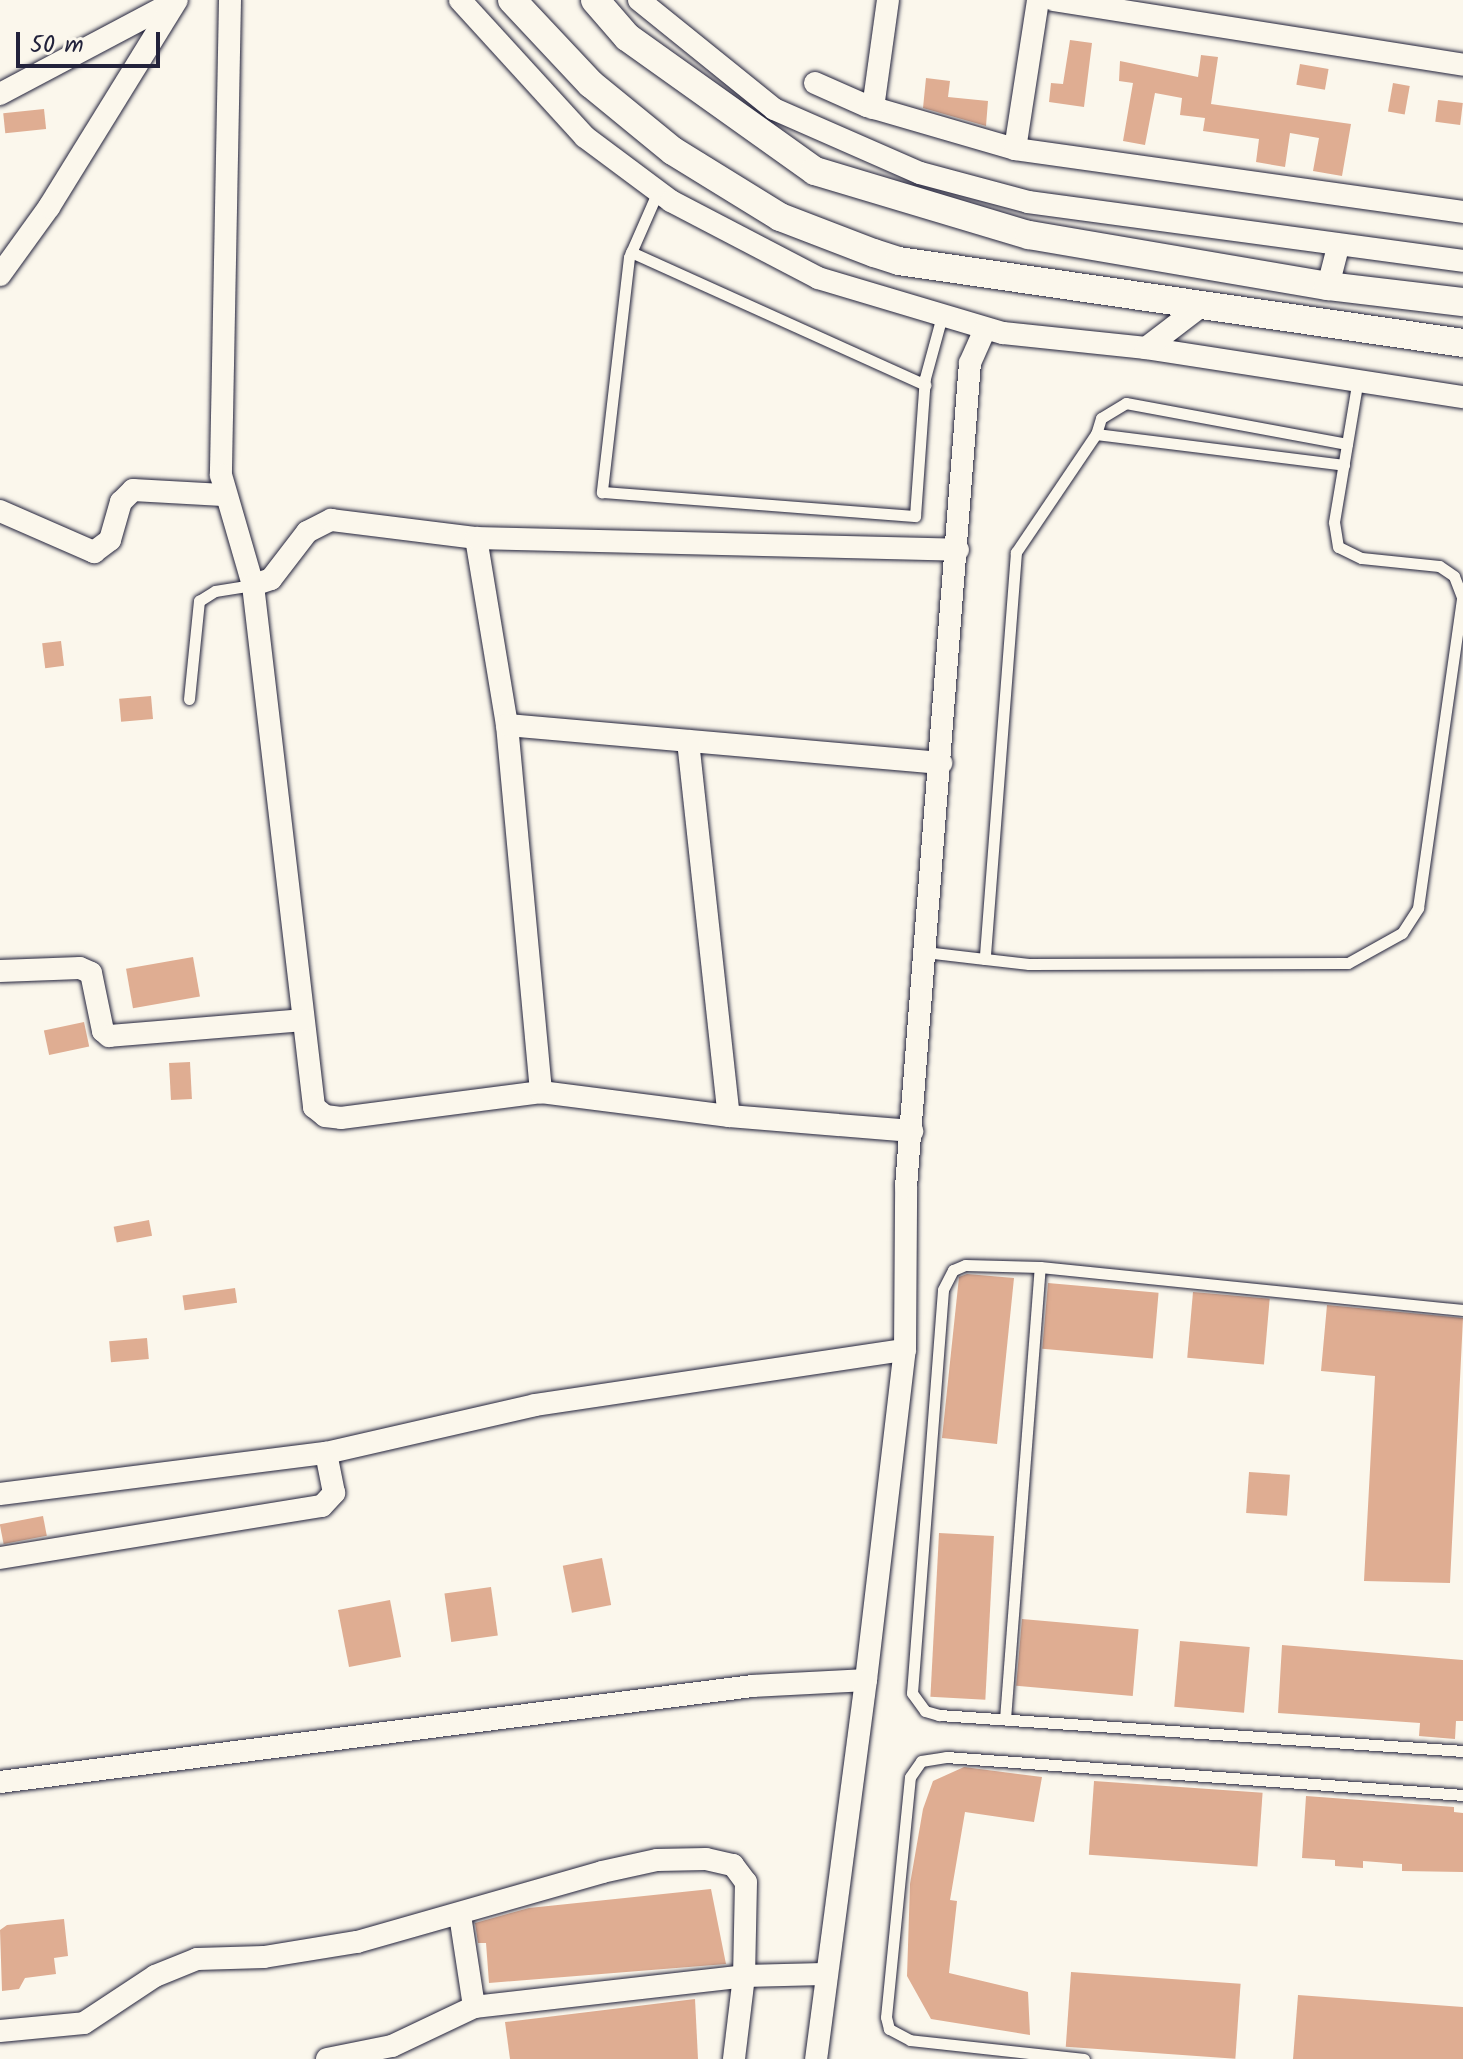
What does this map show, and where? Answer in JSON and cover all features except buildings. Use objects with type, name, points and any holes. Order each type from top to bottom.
[{"type":"street","points":[[0,94],[177,0]]},
{"type":"street","points":[[0,275],[49,207],[177,0]]},
{"type":"street","points":[[230,0],[223,495],[253,585],[309,1095],[325,1116],[541,1092],[729,1116],[912,1131]]},
{"type":"street","points":[[460,0],[585,137],[658,191],[797,269],[985,329],[1358,377],[1463,397]]},
{"type":"street","points":[[512,0],[591,84],[656,139],[780,217],[899,261],[1463,343]]},
{"type":"street","points":[[595,0],[627,37],[815,171],[1029,235],[1328,286],[1463,302]]},
{"type":"street","points":[[639,0],[774,109],[920,173],[1028,202],[1338,247],[1463,261]]},
{"type":"street","points":[[873,108],[888,0]]},
{"type":"street","points":[[1015,149],[1038,0]]},
{"type":"street","points":[[1054,0],[1190,9],[1463,65]]},
{"type":"street","points":[[815,83],[873,108],[1015,149],[1463,212]]},
{"type":"street","points":[[1328,286],[1338,247]]},
{"type":"street","points":[[1146,348],[1201,306]]},
{"type":"street","points":[[816,2059],[824,1974],[866,1680],[905,1350],[906,1187],[958,550],[970,363],[985,329]]},
{"type":"street","points":[[0,511],[94,552],[110,540],[121,502],[133,490],[223,495]]},
{"type":"street","points":[[253,585],[271,579],[307,532],[331,520],[476,538],[958,550]]},
{"type":"street","points":[[476,538],[507,725],[541,1092]]},
{"type":"street","points":[[507,725],[941,763]]},
{"type":"street","points":[[688,741],[729,1116]]},
{"type":"street","points":[[0,971],[80,968],[91,973],[103,1031],[109,1036],[302,1020]]},
{"type":"street","points":[[0,1494],[326,1453],[535,1405],[905,1350]]},
{"type":"street","points":[[0,1558],[322,1506],[334,1493],[326,1453]]},
{"type":"street","points":[[0,1782],[737,1688],[866,1680]]},
{"type":"street","points":[[0,2031],[84,2023],[184,1962],[264,1957],[357,1942],[657,1860],[733,1865],[746,1882],[744,1976],[734,2059]]},
{"type":"street","points":[[460,1915],[474,2007]]},
{"type":"street","points":[[327,2059],[384,2049],[474,2007],[744,1976],[824,1974]]},
{"type":"lane","points":[[658,191],[631,252],[602,492],[915,516],[925,385],[942,316]]},
{"type":"lane","points":[[631,252],[925,385]]},
{"type":"lane","points":[[925,952],[1029,964],[1348,963],[1402,933],[1418,908],[1462,597],[1454,576],[1439,566],[1361,558],[1338,547],[1334,522],[1358,377]]},
{"type":"lane","points":[[985,959],[1016,552],[1096,434],[1101,418],[1126,403],[1347,444]]},
{"type":"lane","points":[[1096,434],[1344,465]]},
{"type":"lane","points":[[189,699],[199,601],[215,591],[253,585]]},
{"type":"lane","points":[[1463,1310],[1040,1267],[965,1265],[953,1270],[943,1290],[912,1693],[925,1711],[1463,1751]]},
{"type":"lane","points":[[1005,1719],[1040,1267]]},
{"type":"lane","points":[[1084,2059],[910,2040],[889,2029],[910,1777],[921,1761],[946,1757],[1463,1795]]}]
